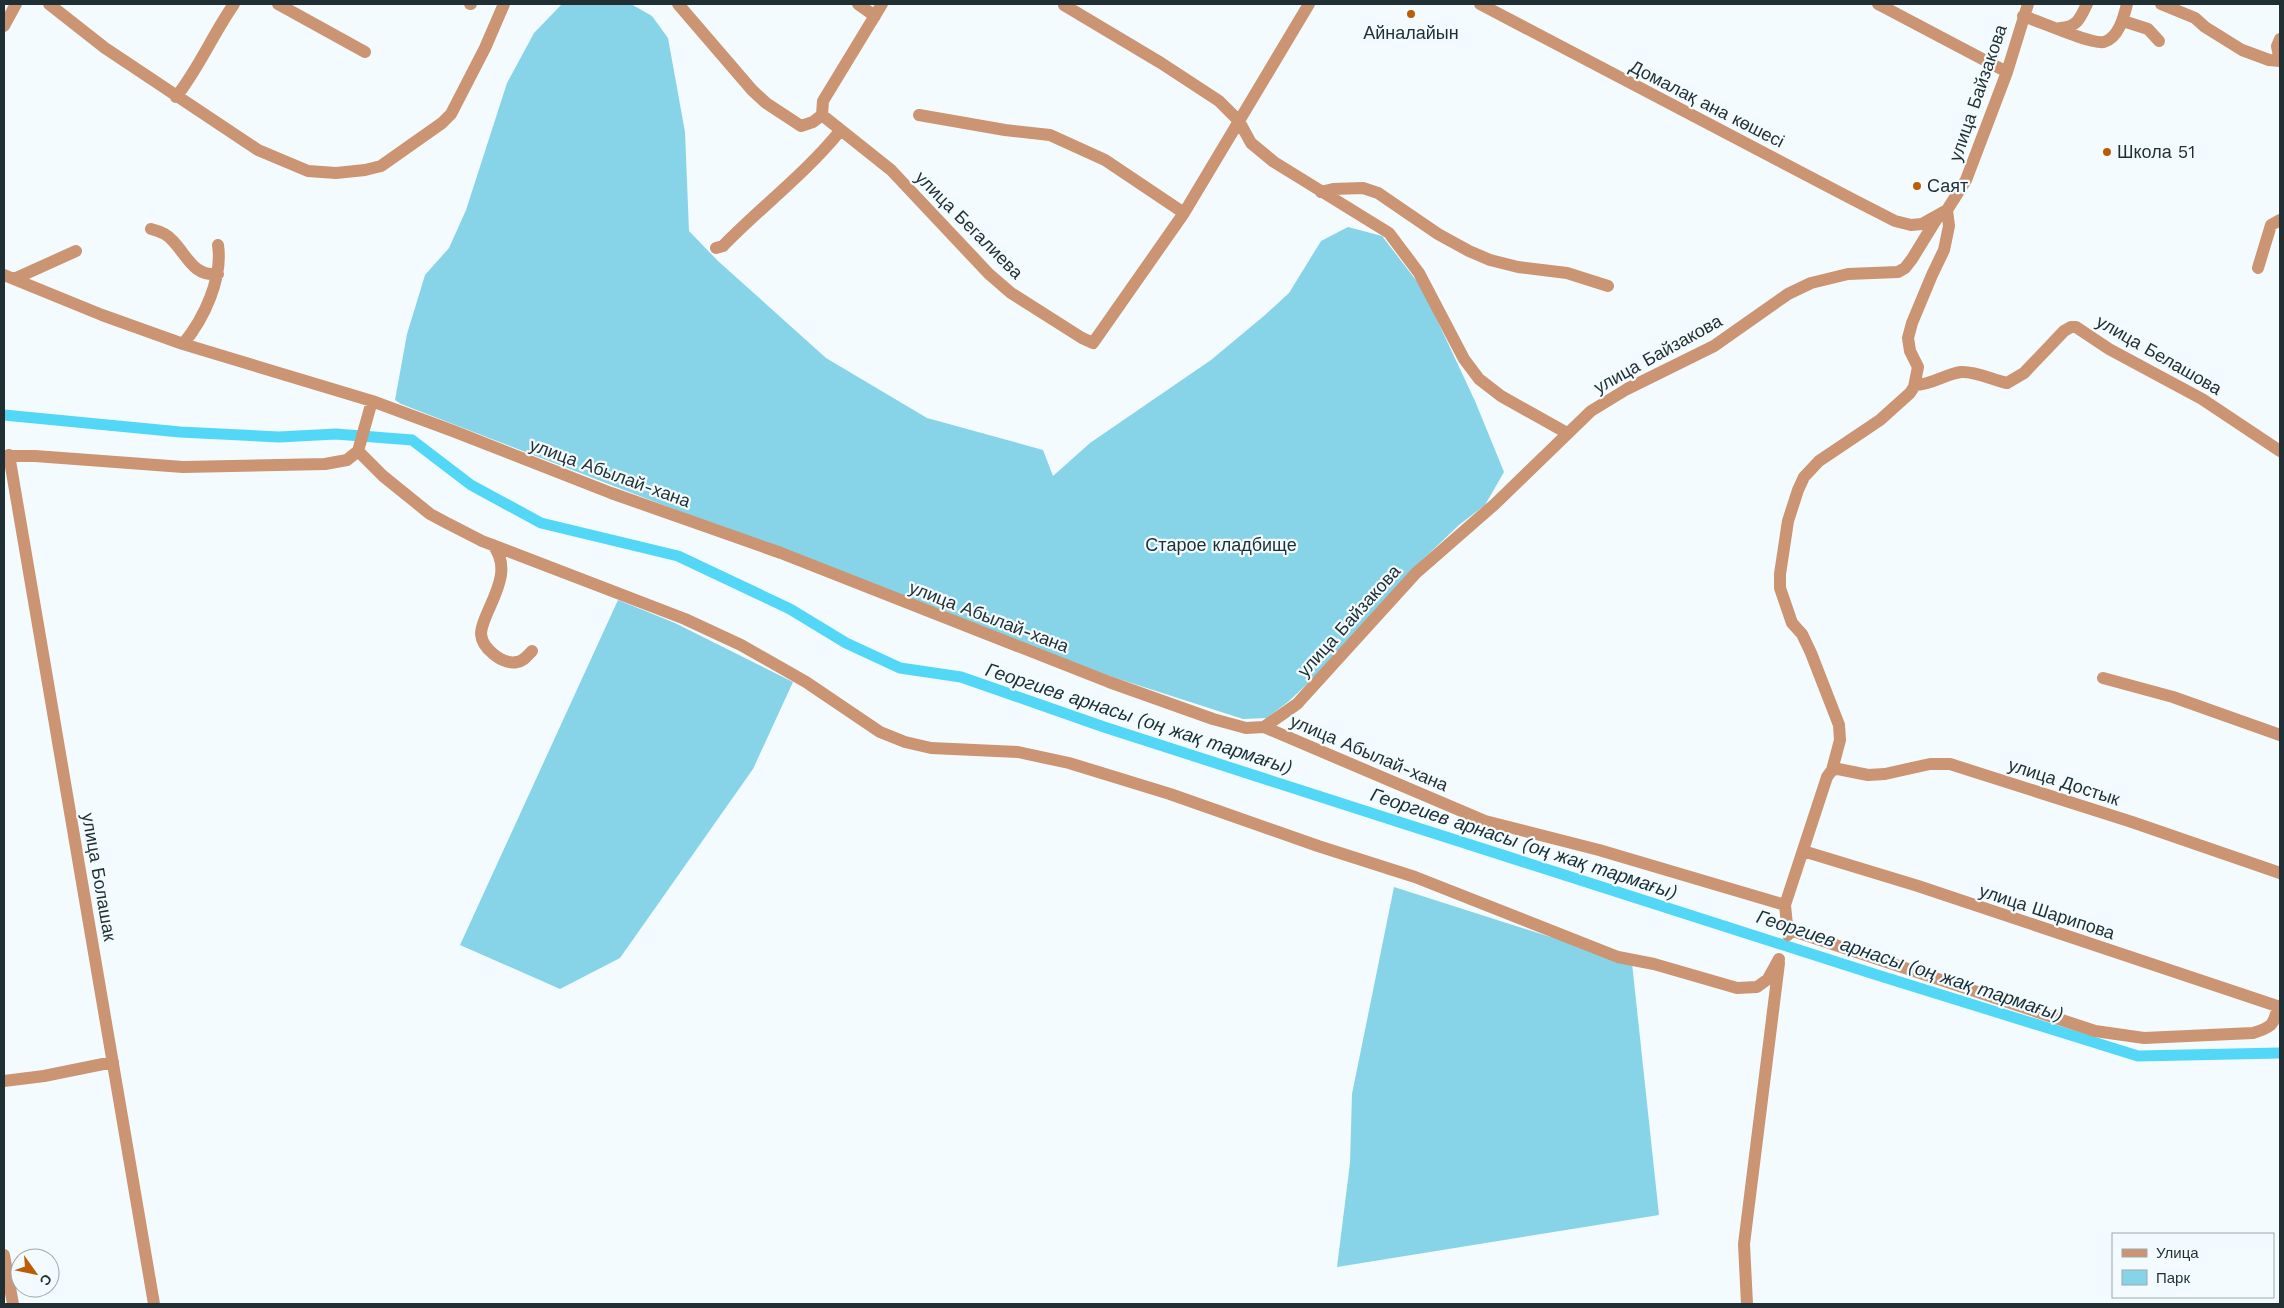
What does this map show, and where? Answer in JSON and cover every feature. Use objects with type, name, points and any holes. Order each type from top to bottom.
[{"type":"street","points":[[4,26],[16,4]]},
{"type":"street","points":[[49,4],[91,38],[176,98],[258,150],[299,168],[326,173],[381,166],[420,139],[451,114],[485,48],[504,4]]},
{"type":"street","points":[[176,98],[197,69],[215,34],[234,4]]},
{"type":"street","points":[[278,4],[365,52]]},
{"type":"street","points":[[858,4],[874,16]]},
{"type":"street","points":[[681,7],[766,103],[801,126],[813,122],[821,112],[823,101],[882,4]]},
{"type":"street","name":"улица Бегалиева","points":[[821,112],[840,130],[891,170],[953,238],[1011,293],[1093,343],[1184,213],[1309,4]]},
{"type":"street","name":"Домалақ ана көшесі","points":[[1480,4],[1894,221],[1911,225],[1922,224]]},
{"type":"street","points":[[1878,4],[2006,72]]},
{"type":"street","name":"улица Байзакова","points":[[1264,727],[1297,704],[1416,573],[1495,504],[1591,411],[1627,389],[1714,346],[1788,294],[1810,283],[1848,274],[1898,272],[1905,268],[1966,180],[2006,72],[2028,4]]},
{"type":"street","points":[[2059,28],[2070,27],[2076,24],[2087,4]]},
{"type":"street","points":[[2024,16],[2088,40],[2104,42],[2113,37],[2123,21],[2127,4]]},
{"type":"street","points":[[2161,4],[2186,8],[2205,27],[2242,50],[2269,60],[2280,60],[2277,46],[2280,39]]},
{"type":"street","points":[[1064,5],[1161,63],[1218,101],[1239,121],[1252,143],[1274,162],[1389,233],[1403,249],[1419,273],[1464,359],[1479,380],[1501,396],[1567,433]]},
{"type":"street","points":[[2123,21],[2148,29],[2159,41]]},
{"type":"street","points":[[919,115],[1050,136],[1105,160],[1184,213]]},
{"type":"street","points":[[716,248],[723,246],[765,207],[826,147],[840,130]]},
{"type":"street","points":[[1321,192],[1333,189],[1362,188],[1378,193],[1438,234],[1468,251],[1490,260],[1518,267],[1567,273],[1608,286]]},
{"type":"street","points":[[1943,213],[1949,226],[1944,250],[1932,274],[1912,323],[1908,338],[1910,352],[1918,367],[1915,385],[1910,393],[1880,420],[1819,461],[1804,477],[1788,521],[1780,574],[1780,588],[1792,623],[1802,634],[1811,653],[1839,725],[1840,740],[1832,770],[1828,774],[1785,905],[1787,932],[2095,1031],[2144,1038],[2253,1033],[2268,1028],[2274,1023],[2279,1007]]},
{"type":"street","name":"улица Байзакова","points":[[1922,224],[1943,213]]},
{"type":"street","points":[[2258,268],[2271,225],[2280,220]]},
{"type":"street","points":[[151,229],[172,239],[190,265],[203,273],[218,274]]},
{"type":"street","points":[[184,344],[202,316],[218,274],[220,256],[218,245]]},
{"type":"street","name":"улица Абылай-хана","points":[[9,277],[76,251]]},
{"type":"street","name":"улица Абылай-хана","points":[[9,277],[102,315],[184,344],[372,401],[602,490],[781,553],[1109,682],[1213,719],[1246,728],[1264,727],[1485,821],[1599,850],[1785,905]]},
{"type":"street","name":"улица Белашова","points":[[1915,385],[1931,383],[1959,372],[1971,372],[2007,383],[2024,373],[2064,331],[2076,326],[2110,349],[2202,399],[2280,451]]},
{"type":"street","points":[[6,456],[193,466],[325,464],[347,460],[361,441],[372,401]]},
{"type":"street","points":[[361,441],[383,476],[430,514],[493,545],[681,617],[746,648],[806,682],[880,732],[905,742],[931,748],[1018,752],[1069,762],[1415,877],[1618,957],[1654,964],[1738,988],[1757,987],[1768,979],[1779,958],[1744,1244],[1747,1304]]},
{"type":"street","name":"улица Болашак","points":[[6,456],[154,1304]]},
{"type":"street","points":[[493,545],[502,559],[503,570],[498,589],[483,623],[481,633],[484,645],[501,659],[510,662],[524,660],[532,651]]},
{"type":"street","points":[[2103,678],[2174,697],[2280,735]]},
{"type":"street","name":"улица Достык","points":[[1832,770],[1838,769],[1868,775],[1885,774],[1916,766],[1950,764],[2006,776],[2280,873]]},
{"type":"street","name":"улица Шарипова","points":[[1803,851],[1918,886],[2279,1007]]},
{"type":"street","points":[[4,1081],[54,1075],[113,1062]]},
{"type":"street","points":[[4,1255],[12,1304]]},
{"type":"green space","name":"Старое кладбище","points":[[562,4],[631,4],[652,16],[668,38],[685,132],[689,231],[718,261],[826,358],[927,418],[1043,450],[1053,476],[1090,443],[1211,360],[1265,315],[1289,293],[1321,241],[1348,227],[1382,236],[1422,288],[1475,401],[1504,472],[1485,505],[1459,525],[1419,563],[1321,671],[1289,701],[1267,718],[1243,719],[1094,671],[401,404],[395,400],[407,334],[425,275],[449,248],[466,210],[507,83],[534,33]]},
{"type":"green space","points":[[618,600],[675,623],[793,682],[753,769],[620,958],[560,989],[460,945]]},
{"type":"green space","points":[[1394,887],[1632,963],[1659,1215],[1337,1267],[1350,1163],[1352,1094]]},
{"type":"waterway","name":"Георгиев арнасы (оң жақ тармағы)","points":[[4,415],[180,432],[279,437],[336,434],[412,440],[471,485],[541,523],[678,556],[790,609],[846,643],[900,668],[961,677],[1104,727],[1399,822],[1874,974],[2138,1056],[2280,1053]]},
{"type":"place","name":"Айналайын","points":[[1411,14]]},
{"type":"place","name":"Школа 51","points":[[2107,152]]},
{"type":"place","name":"Саят","points":[[1917,186]]}]
